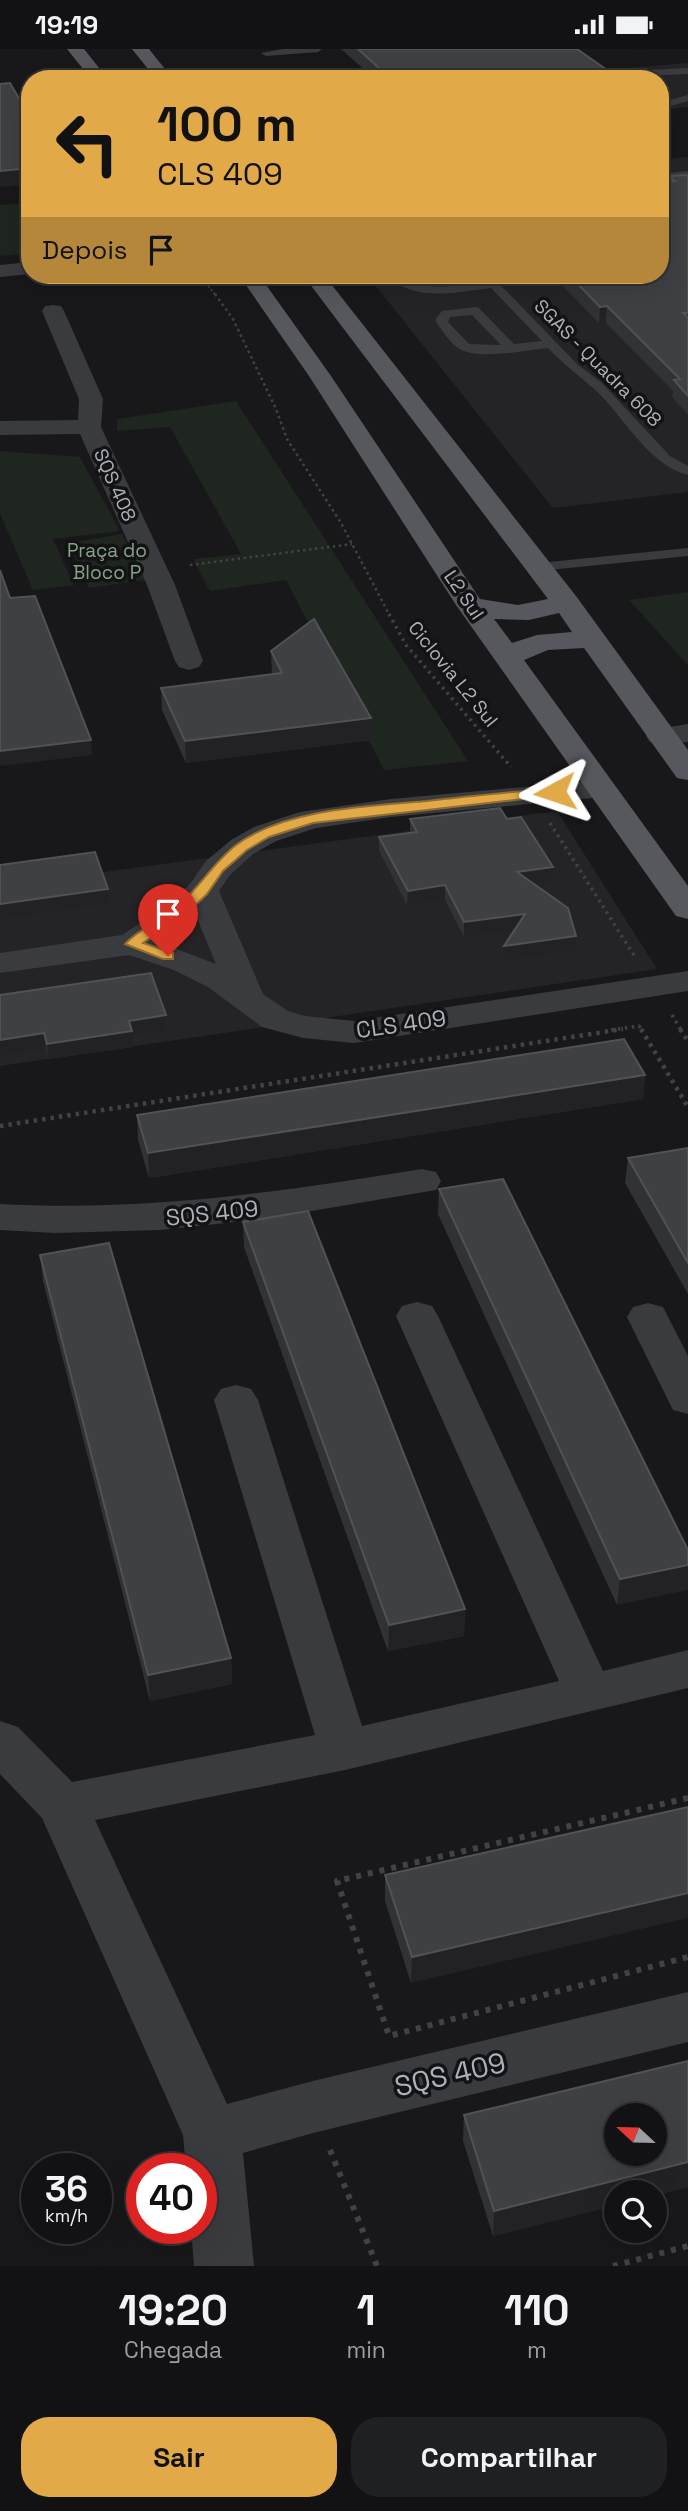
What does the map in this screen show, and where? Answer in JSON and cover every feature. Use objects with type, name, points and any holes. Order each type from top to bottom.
[{"type":"main road","points":[[75,49],[92,70]]},
{"type":"main road","points":[[140,49],[158,70]]},
{"type":"main road","name":"L2 Sul","points":[[255,284],[320,376],[356,390],[470,605],[688,909]]},
{"type":"main road","points":[[320,284],[408,395],[593,640],[674,734],[686,767]]},
{"type":"main road","points":[[356,390],[387,369]]},
{"type":"main road","points":[[356,390],[408,395]]},
{"type":"main road","points":[[470,605],[495,612],[522,614],[566,602]]},
{"type":"main road","points":[[507,658],[519,649],[545,641],[593,640]]},
{"type":"street","points":[[0,271],[21,269]]},
{"type":"street","name":"SQS 408","points":[[53,311],[91,399],[89,427],[154,570],[189,661]]},
{"type":"street","name":"SQS 408","points":[[0,428],[89,427]]},
{"type":"street","points":[[0,963],[132,944],[162,925],[202,891],[218,868],[242,847],[265,834],[311,819],[532,794],[601,789]]},
{"type":"street","points":[[202,891],[248,1000]]},
{"type":"street","name":"CLS 409","points":[[132,944],[186,963],[220,980],[275,1019],[327,1031],[354,1032],[688,981]]},
{"type":"street","name":"SQS 409","points":[[0,1217],[54,1221],[136,1221],[236,1212],[422,1181]]},
{"type":"street","points":[[417,1316],[589,1694]]},
{"type":"street","points":[[648,1317],[688,1399]]},
{"type":"street","points":[[236,1400],[345,1750]]},
{"type":"street","points":[[62,1805],[345,1750],[688,1669]]},
{"type":"street","points":[[0,1741],[62,1805],[212,2135],[224,2266]]},
{"type":"street","name":"SQS 409","points":[[212,2135],[313,2107],[688,2017]]},
{"type":"lane","points":[[265,51],[318,49]]},
{"type":"lane","points":[[265,51],[283,70]]},
{"type":"lane","points":[[669,73],[688,71]]},
{"type":"lane","points":[[669,82],[688,81]]},
{"type":"lane","points":[[669,102],[688,98]]},
{"type":"lane","points":[[669,165],[688,164]]},
{"type":"lane","points":[[669,176],[688,174]]},
{"type":"lane","points":[[406,284],[449,289],[471,284]]},
{"type":"lane","name":"SGAS - Quadra 608","points":[[492,284],[508,307],[598,386],[665,459],[688,471]]},
{"type":"lane","points":[[510,347],[482,310],[446,314],[442,318],[442,322],[464,347],[476,350],[551,344]]},
{"type":"lane","points":[[539,567],[688,552]]},
{"type":"path","name":"Ciclovia L2 Sul","points":[[207,284],[233,319],[276,409],[287,439],[352,544],[406,645],[532,794],[688,1041]]},
{"type":"path","points":[[154,570],[352,544]]},
{"type":"path","points":[[0,1126],[639,1026],[688,1107]]},
{"type":"path","points":[[688,1798],[337,1881],[389,2036],[688,1957]]},
{"type":"path","points":[[313,2107],[377,2266]]},
{"type":"path","points":[[613,2266],[688,2246]]},
{"type":"shaded area","points":[[688,63],[688,107],[669,109],[669,70],[605,70]]},
{"type":"shaded area","points":[[688,157],[688,492],[553,508],[374,284],[669,284],[669,159]]},
{"type":"shaded area","points":[[557,811],[657,969],[0,1066],[0,886]]},
{"type":"green space","points":[[21,204],[21,255],[0,256],[0,205]]},
{"type":"green space","points":[[236,401],[468,761],[384,770],[286,580],[210,591],[193,559],[241,554],[170,427],[117,431],[117,419]]},
{"type":"green space","points":[[0,451],[80,457],[120,531],[53,539],[74,585],[33,590],[0,514]]},
{"type":"green space","name":"Praça do Bloco P","points":[[122,534],[145,580],[89,588],[69,543]]},
{"type":"green space","points":[[688,592],[688,665],[629,600]]},
{"type":"building","points":[[358,49],[577,49],[607,70],[381,70]]},
{"type":"building","points":[[10,83],[21,102],[21,169],[0,171],[0,84]]},
{"type":"building","points":[[688,175],[688,313],[683,313],[688,318],[688,396],[674,380],[680,379],[607,306],[600,307],[578,284],[669,284],[669,181],[675,181],[669,176]]},
{"type":"building","points":[[0,570],[10,598],[35,596],[91,740],[0,751]]},
{"type":"building","points":[[314,619],[371,718],[185,741],[161,688],[282,673],[271,651]]},
{"type":"building","points":[[500,808],[507,819],[521,817],[553,867],[517,872],[568,908],[576,936],[504,946],[525,914],[464,922],[445,885],[408,891],[379,837],[417,832],[410,819]]},
{"type":"building","points":[[95,852],[108,889],[0,904],[0,865]]},
{"type":"building","points":[[151,973],[166,1015],[129,1021],[132,1031],[47,1044],[44,1033],[0,1040],[0,995]]},
{"type":"building","points":[[624,1039],[645,1075],[148,1153],[137,1115]]},
{"type":"building","points":[[688,1148],[688,1263],[628,1158]]},
{"type":"building","points":[[503,1179],[688,1550],[688,1565],[620,1579],[439,1189]]},
{"type":"building","points":[[308,1211],[465,1609],[389,1625],[243,1222]]},
{"type":"building","points":[[109,1243],[231,1658],[148,1675],[40,1255]]},
{"type":"building","points":[[688,1807],[688,1893],[412,1957],[385,1875]]},
{"type":"building","points":[[688,2061],[688,2162],[617,2180],[604,2180],[604,2183],[494,2211],[464,2115]]},
{"type":"route","points":[[168,956],[132,944],[180,912],[202,891],[218,868],[242,847],[265,834],[311,819],[391,808],[555,792]]}]
